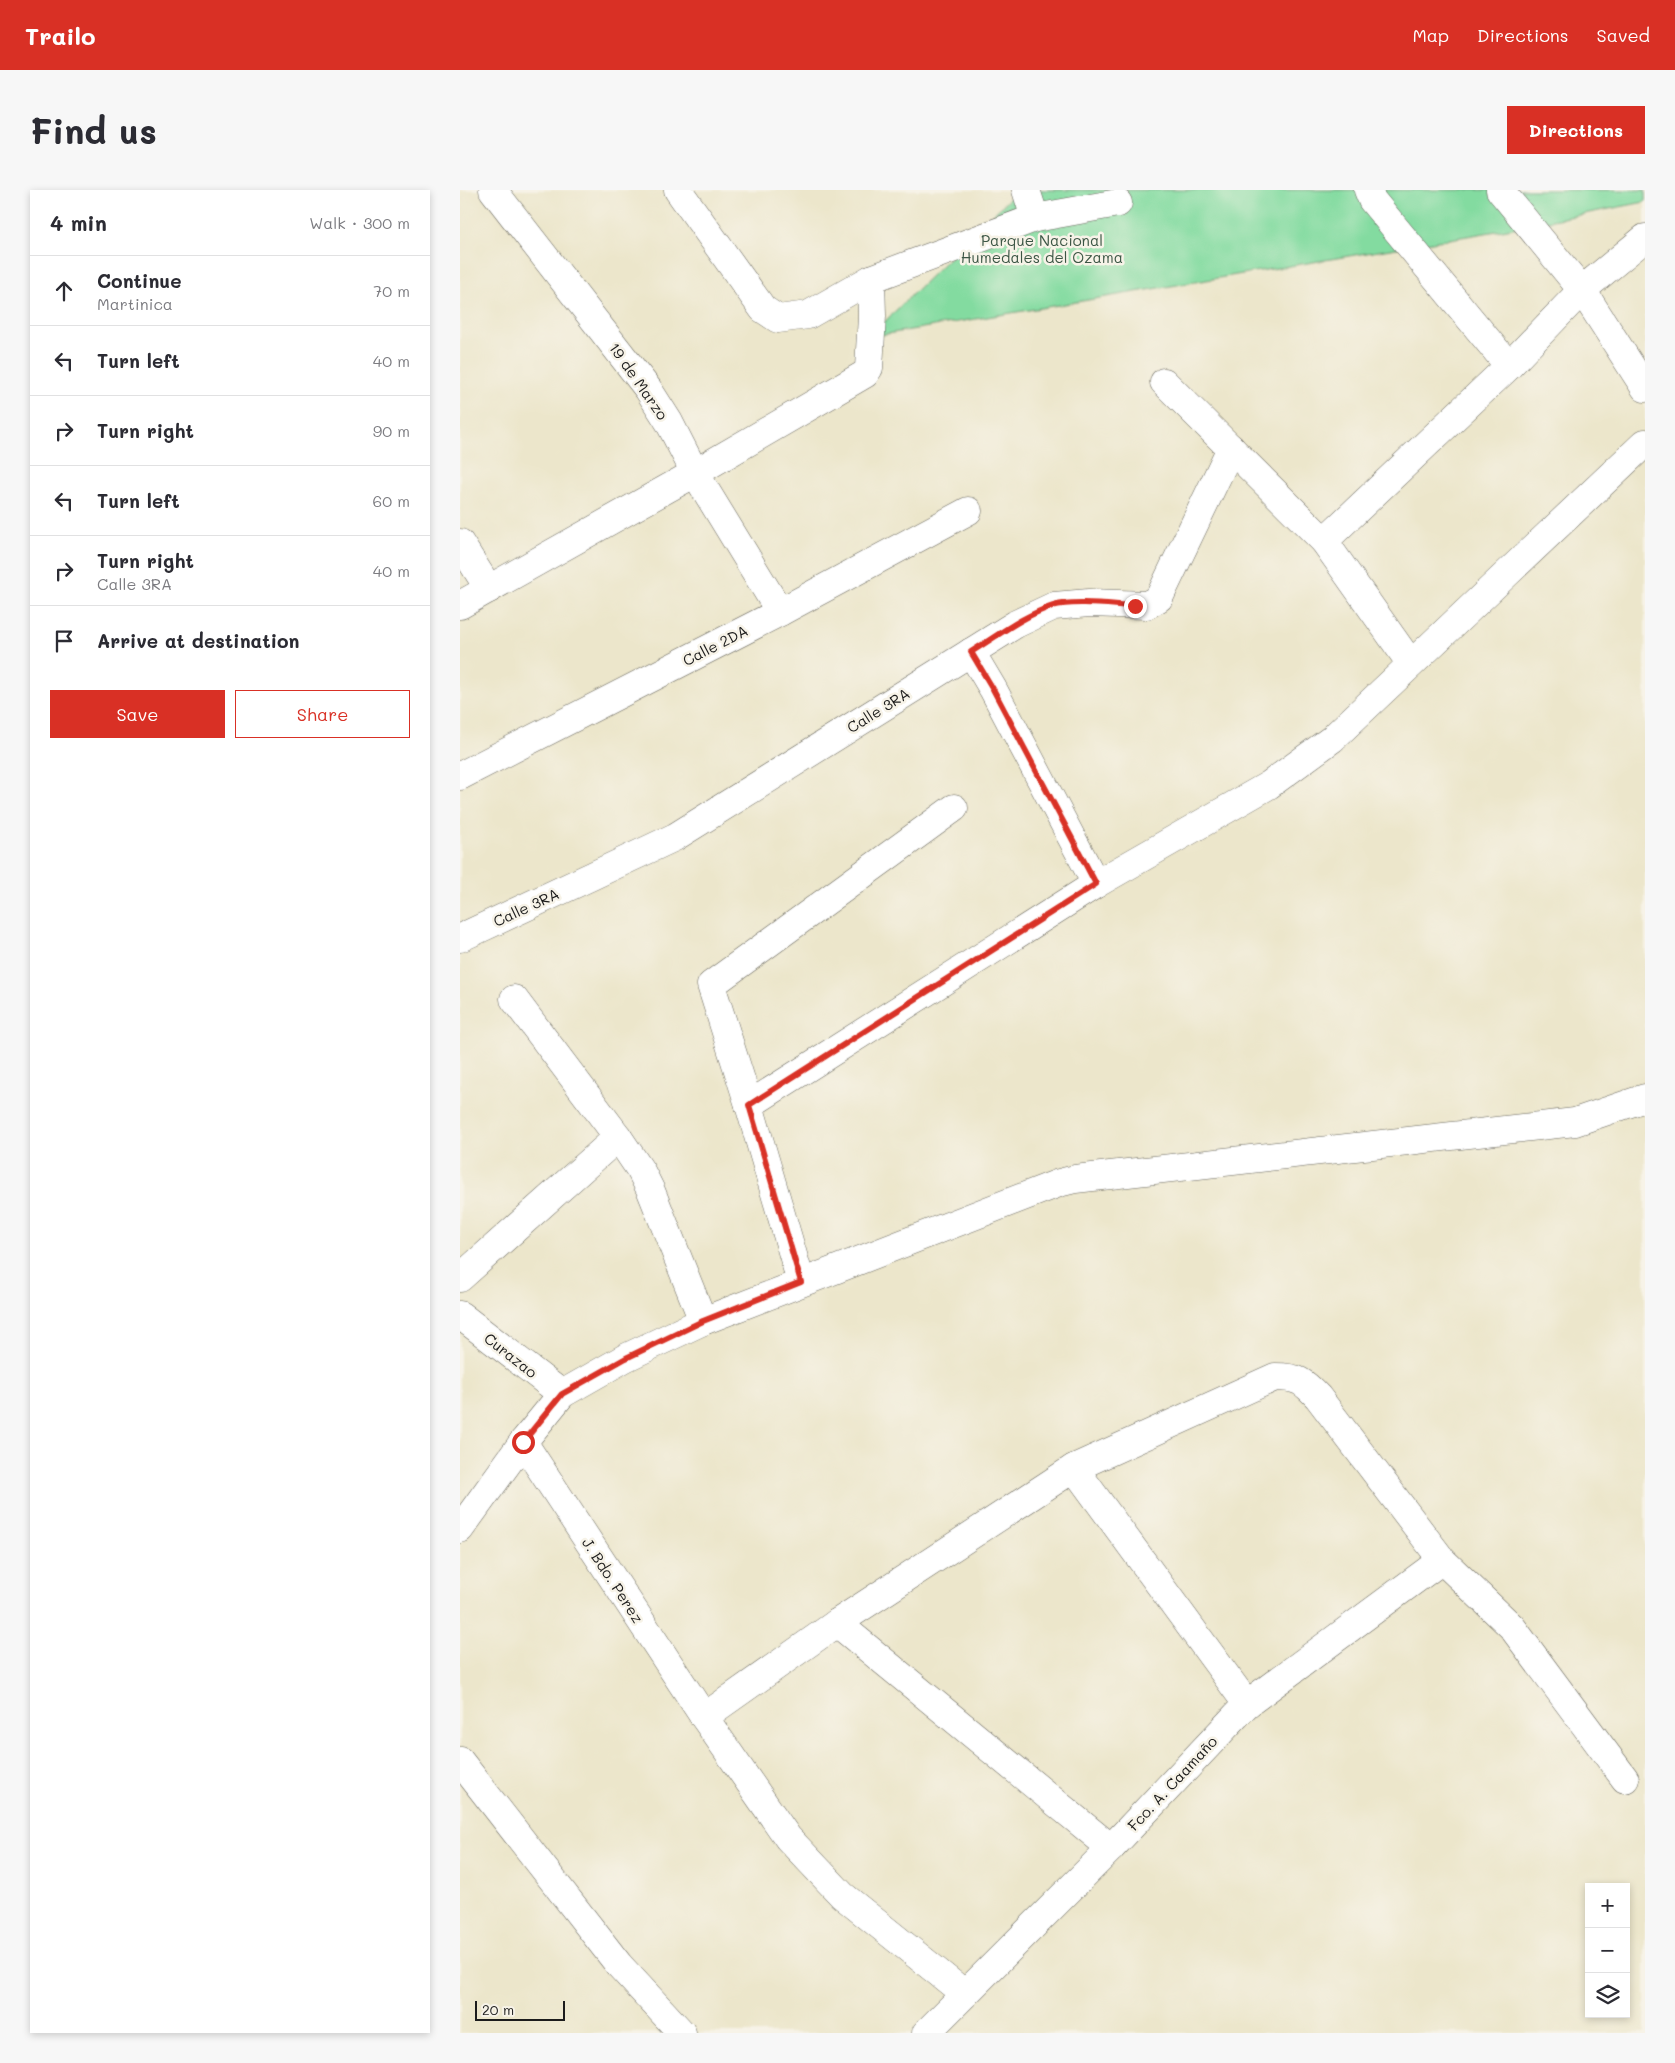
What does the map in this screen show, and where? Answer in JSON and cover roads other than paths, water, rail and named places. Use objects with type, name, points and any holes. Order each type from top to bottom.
[{"type":"street","name":"19 de Marzo","points":[[493,190],[648,389],[669,422],[696,474],[780,612]]},
{"type":"street","points":[[678,190],[763,309],[778,319],[808,315],[871,279],[1035,218],[1118,203]]},
{"type":"street","points":[[1026,190],[1035,218]]},
{"type":"street","points":[[1368,190],[1372,200],[1509,366]]},
{"type":"street","points":[[1501,190],[1582,290],[1645,388]]},
{"type":"street","points":[[1324,541],[1509,366],[1582,290],[1645,238]]},
{"type":"street","points":[[460,605],[696,474],[865,374],[869,368],[872,316],[871,279]]},
{"type":"street","points":[[1164,382],[1324,541],[1411,664]]},
{"type":"street","points":[[749,1105],[1096,884],[1210,820],[1306,759],[1332,739],[1645,443]]},
{"type":"street","name":"Calle 3RA","points":[[460,938],[676,837],[1016,624],[1054,606],[1088,603],[1147,605],[1159,598],[1230,448]]},
{"type":"street","name":"Calle 2DA","points":[[460,776],[780,612],[968,511]]},
{"type":"street","points":[[460,543],[489,589]]},
{"type":"street","points":[[971,652],[993,689],[1096,884]]},
{"type":"street","points":[[801,1282],[749,1105],[711,985],[954,808]]},
{"type":"street","points":[[514,999],[618,1137],[641,1171],[651,1191],[703,1321]]},
{"type":"street","points":[[460,1529],[523,1442],[562,1394],[626,1358],[703,1321],[1067,1180],[1575,1122],[1645,1098]]},
{"type":"street","points":[[460,1278],[618,1137]]},
{"type":"street","name":"Curazao","points":[[460,1315],[562,1394]]},
{"type":"street","points":[[704,1717],[837,1623],[1074,1468],[1275,1377],[1290,1377],[1304,1382],[1318,1397],[1442,1560],[1512,1627],[1625,1778]]},
{"type":"street","name":"J. Bdo. Perez","points":[[523,1442],[704,1717],[788,1838],[842,1896],[965,1994]]},
{"type":"street","points":[[1074,1468],[1247,1704]]},
{"type":"street","name":"Fco. A. Caamaño","points":[[926,2033],[1112,1848],[1247,1704],[1442,1560]]},
{"type":"street","points":[[837,1623],[1112,1848]]},
{"type":"street","points":[[460,1761],[619,1965],[682,2033]]},
{"type":"park label","name":"Parque Nacional Humedales del Ozama","points":[[1042,248]]}]
